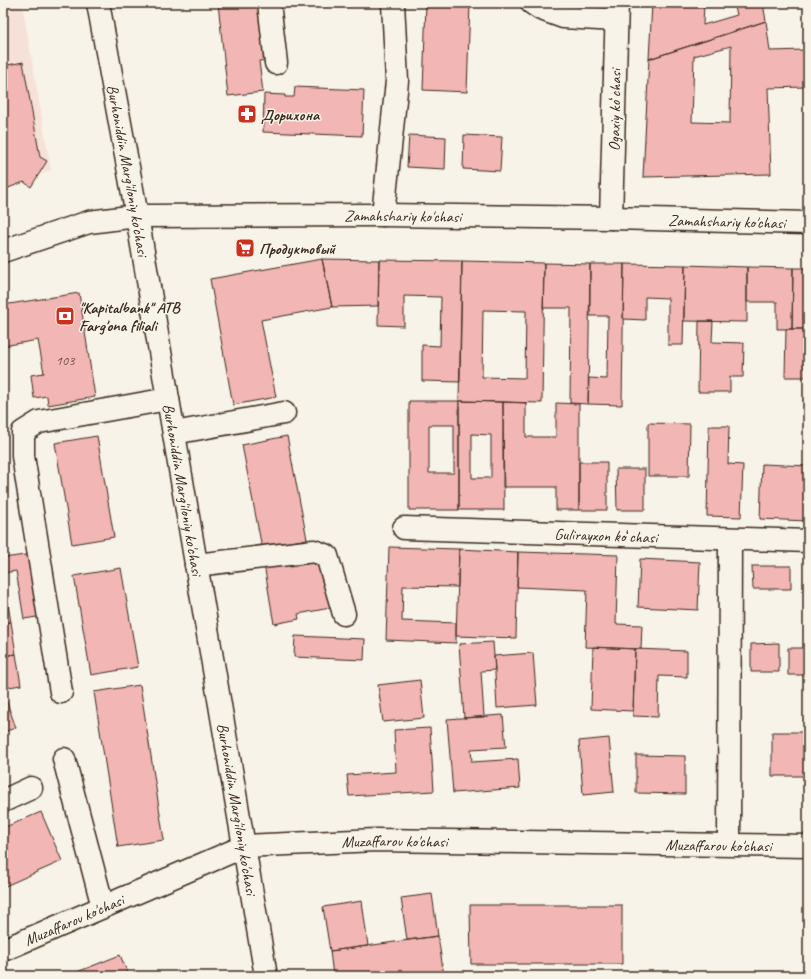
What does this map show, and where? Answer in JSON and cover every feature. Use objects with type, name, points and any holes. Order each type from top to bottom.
[{"type":"street","name":"Burhoniddin Marg'iloniy ko'chasi","points":[[98,3],[137,216],[266,976]]},
{"type":"street","points":[[269,3],[276,63]]},
{"type":"street","points":[[383,215],[397,81],[392,3]]},
{"type":"street","points":[[532,3],[563,17],[617,11]]},
{"type":"street","name":"Ogaxiy koʻchasi","points":[[611,218],[617,11]]},
{"type":"street","name":"Zamahshariy ko'chasi","points":[[3,251],[89,222],[137,216],[383,215],[611,218],[808,223]]},
{"type":"street","points":[[61,692],[24,456],[23,432],[39,422],[168,399]]},
{"type":"street","points":[[174,433],[284,413]]},
{"type":"street","name":"Gulirayxon koʻchasi","points":[[404,528],[808,541]]},
{"type":"street","points":[[729,844],[730,539]]},
{"type":"street","points":[[196,565],[314,551],[327,556],[344,614]]},
{"type":"street","points":[[64,759],[104,907]]},
{"type":"street","points":[[3,801],[31,788]]},
{"type":"street","name":"Muzaffarov ko'chasi","points":[[3,950],[245,846],[376,840],[808,846]]},
{"type":"shaded area","points":[[3,3],[22,3],[51,170],[3,190]]},
{"type":"building","points":[[218,3],[263,3],[269,60],[259,61],[263,92],[228,96]]},
{"type":"building","points":[[426,3],[470,3],[467,92],[423,90]]},
{"type":"building","points":[[652,3],[704,3],[703,25],[737,15],[734,3],[763,3],[766,21],[649,59]]},
{"type":"building","points":[[766,21],[770,51],[805,50],[806,87],[768,88],[771,174],[643,177],[649,59]],"holes":[[[731,46],[730,123],[692,122],[694,56]]]},
{"type":"building","points":[[805,47],[808,47],[808,85],[806,85]]},
{"type":"building","points":[[23,62],[40,157],[47,161],[31,187],[24,182],[3,190],[3,66]]},
{"type":"building","points":[[295,87],[364,90],[362,136],[263,132],[264,94],[294,97]]},
{"type":"building","points":[[409,135],[446,137],[445,169],[407,167]]},
{"type":"building","points":[[464,135],[502,137],[500,171],[463,169]]},
{"type":"building","points":[[322,259],[379,260],[378,306],[332,307]]},
{"type":"building","points":[[322,259],[332,307],[261,320],[276,397],[233,405],[210,279]]},
{"type":"building","points":[[379,260],[462,261],[460,382],[422,381],[422,345],[440,346],[441,297],[404,296],[404,326],[378,325]]},
{"type":"building","points":[[462,261],[544,263],[542,403],[459,401]],"holes":[[[483,310],[526,311],[525,378],[482,377]]]},
{"type":"building","points":[[544,263],[590,264],[588,404],[570,403],[571,308],[543,308]]},
{"type":"building","points":[[590,264],[624,264],[622,405],[588,404],[589,378],[607,379],[608,316],[590,316]]},
{"type":"building","points":[[624,264],[685,265],[683,345],[668,345],[668,298],[645,297],[645,320],[623,319]]},
{"type":"building","points":[[685,265],[747,267],[747,322],[684,321]]},
{"type":"building","points":[[747,267],[793,268],[792,329],[777,329],[777,302],[747,302]]},
{"type":"building","points":[[793,268],[808,268],[808,329],[792,329]]},
{"type":"building","points":[[79,293],[95,397],[48,405],[47,396],[34,398],[31,375],[44,373],[38,340],[3,346],[3,305]]},
{"type":"building","points":[[699,321],[713,321],[712,342],[744,343],[743,377],[730,377],[730,392],[698,392]]},
{"type":"building","points":[[786,329],[808,329],[808,377],[785,377]]},
{"type":"building","points":[[409,401],[459,401],[459,510],[409,510]],"holes":[[[429,425],[454,425],[454,473],[429,473]]]},
{"type":"building","points":[[459,401],[503,402],[504,510],[459,510]],"holes":[[[472,434],[491,435],[491,478],[472,478]]]},
{"type":"building","points":[[503,402],[526,403],[526,437],[556,437],[556,403],[579,404],[579,510],[556,510],[556,487],[503,487]]},
{"type":"building","points":[[648,423],[690,424],[689,476],[648,476]]},
{"type":"building","points":[[709,426],[729,426],[728,464],[743,465],[741,517],[707,516]]},
{"type":"building","points":[[97,436],[114,537],[72,544],[55,443]]},
{"type":"building","points":[[287,436],[307,539],[262,548],[242,445]]},
{"type":"building","points":[[579,462],[607,462],[607,510],[579,510]]},
{"type":"building","points":[[762,464],[808,466],[808,521],[760,519]]},
{"type":"building","points":[[616,469],[645,469],[645,510],[617,510]]},
{"type":"building","points":[[389,547],[459,549],[458,587],[403,586],[402,621],[456,623],[456,643],[386,640]]},
{"type":"building","points":[[459,549],[518,552],[516,638],[456,636]]},
{"type":"building","points":[[518,552],[618,555],[616,624],[642,625],[641,649],[585,647],[587,590],[517,587]]},
{"type":"building","points":[[33,554],[43,616],[24,619],[16,571],[3,573],[3,558]]},
{"type":"building","points":[[640,559],[700,562],[698,610],[638,607]]},
{"type":"building","points":[[289,560],[290,567],[322,561],[330,608],[298,614],[299,619],[274,624],[264,564]]},
{"type":"building","points":[[752,566],[791,566],[791,589],[753,589]]},
{"type":"building","points":[[121,568],[138,667],[91,675],[74,576]]},
{"type":"building","points":[[3,573],[6,593],[3,594]]},
{"type":"building","points":[[6,593],[11,622],[3,624],[3,594]]},
{"type":"building","points":[[11,622],[16,654],[3,656],[3,624]]},
{"type":"building","points":[[295,636],[365,639],[364,660],[294,657]]},
{"type":"building","points":[[493,642],[495,670],[481,671],[484,717],[464,718],[459,644]]},
{"type":"building","points":[[779,643],[779,672],[751,672],[751,644]]},
{"type":"building","points":[[593,647],[635,649],[633,711],[591,709]]},
{"type":"building","points":[[788,648],[808,648],[808,720],[806,720],[805,675],[788,675]]},
{"type":"building","points":[[635,649],[687,651],[687,677],[659,676],[658,717],[633,716]]},
{"type":"building","points":[[533,653],[537,705],[497,708],[494,656]]},
{"type":"building","points":[[16,654],[21,685],[3,688],[3,656]]},
{"type":"building","points":[[420,680],[424,718],[383,722],[378,685]]},
{"type":"building","points":[[140,685],[164,840],[118,847],[94,692]]},
{"type":"building","points":[[3,691],[16,728],[3,732]]},
{"type":"building","points":[[503,715],[506,747],[471,749],[472,762],[518,759],[520,788],[453,793],[447,719]]},
{"type":"building","points":[[430,728],[434,791],[349,796],[347,775],[396,772],[394,730]]},
{"type":"building","points":[[772,732],[805,732],[805,776],[772,776]]},
{"type":"building","points":[[609,738],[614,792],[583,795],[579,741]]},
{"type":"building","points":[[636,755],[685,756],[685,794],[636,793]]},
{"type":"building","points":[[41,812],[62,861],[3,887],[3,828]]},
{"type":"building","points":[[432,894],[438,936],[407,940],[401,898]]},
{"type":"building","points":[[362,901],[368,946],[330,951],[323,907]]},
{"type":"building","points":[[470,905],[622,905],[622,964],[471,964]]},
{"type":"building","points":[[438,936],[444,976],[333,976],[330,951]]},
{"type":"building","points":[[120,955],[129,976],[67,976]]},
{"type":"place","name":"Дорихона","points":[[247,114]]},
{"type":"place","name":"Продуктовый","points":[[245,248]]},
{"type":"place","name":"\"Kapitalbank\" АТB Farg'ona filiali","points":[[65,316]]}]
